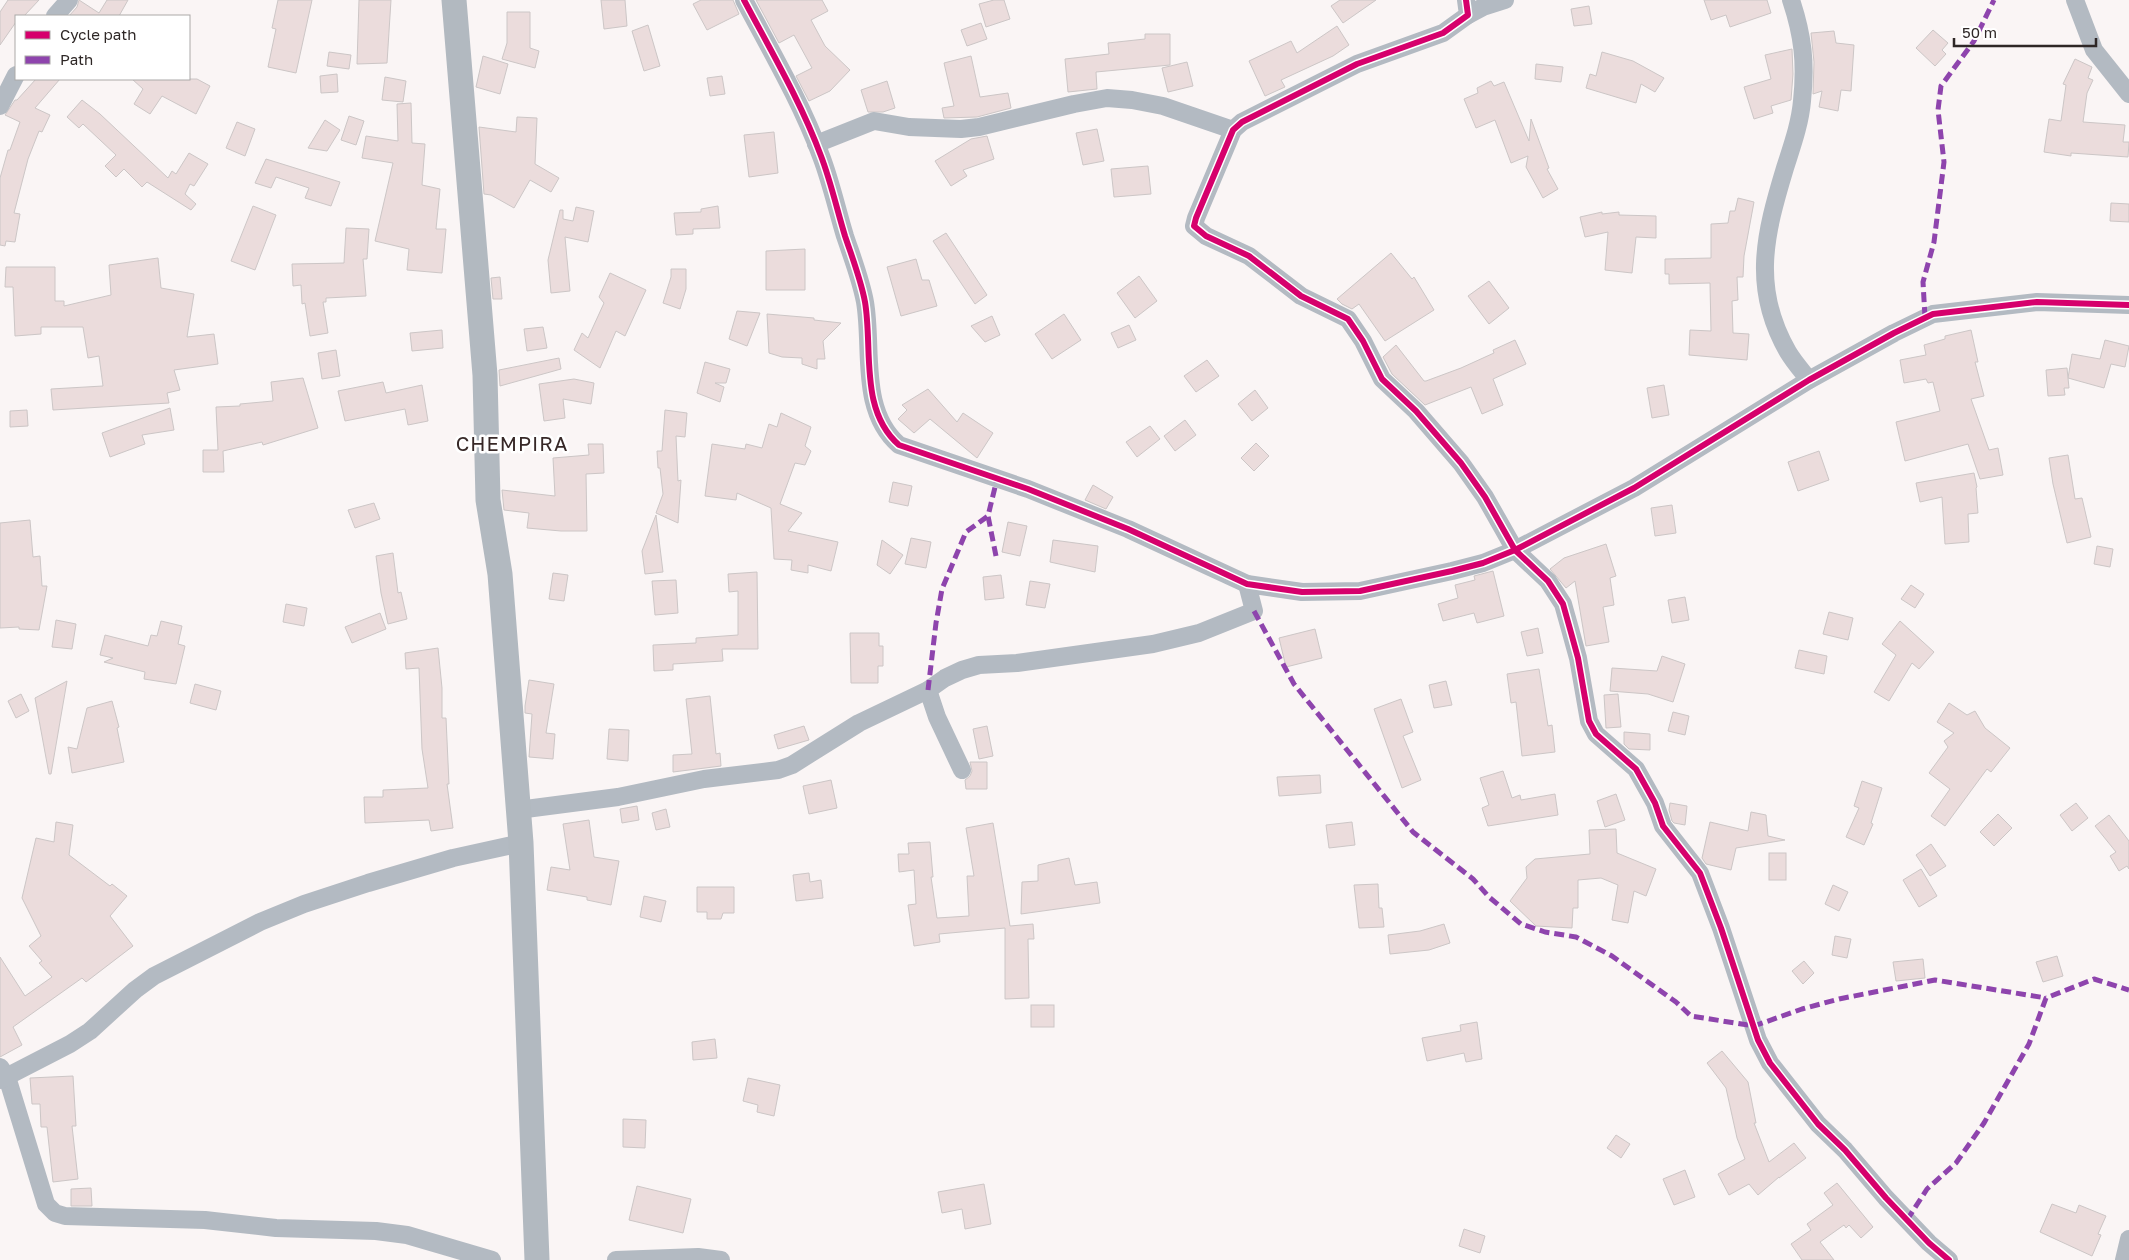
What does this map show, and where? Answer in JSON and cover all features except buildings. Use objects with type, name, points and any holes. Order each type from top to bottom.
[{"type":"street","points":[[56,15],[69,0]]},
{"type":"street","points":[[454,0],[486,375],[488,500],[500,574],[521,843],[537,1260]]},
{"type":"street","points":[[744,0],[791,90],[816,144],[865,300],[867,357],[876,408],[885,430],[899,445],[1028,489],[1128,529],[1247,584],[1302,592],[1360,591],[1483,563],[1515,550],[1634,488],[1809,380],[1894,332],[1933,314],[2037,302],[2129,305]]},
{"type":"street","points":[[1504,0],[1483,7],[1467,8],[1444,33],[1358,64],[1242,122],[1233,130],[1196,218],[1195,228],[1206,236],[1249,256],[1301,296],[1348,319],[1363,341],[1382,379],[1416,411],[1461,463],[1485,497],[1515,550],[1548,580],[1563,604],[1578,658],[1589,721],[1596,734],[1636,769],[1655,802],[1663,826],[1700,873],[1721,928],[1758,1040],[1770,1063],[1818,1124],[1845,1150],[1918,1232],[1949,1260]]},
{"type":"street","points":[[1791,0],[1804,49],[1802,102],[1798,124],[1775,202],[1764,263],[1767,296],[1775,324],[1788,353],[1809,380]]},
{"type":"street","points":[[2075,0],[2094,50],[2129,94]]},
{"type":"street","points":[[2,99],[15,76]]},
{"type":"street","points":[[816,144],[874,121],[909,127],[970,128],[1107,98],[1132,100],[1162,106],[1233,130]]},
{"type":"street","points":[[518,810],[618,797],[704,779],[778,770],[792,766],[859,723],[928,690],[945,678],[962,670],[979,665],[1017,663],[1153,644],[1199,633],[1254,612],[1247,584]]},
{"type":"street","points":[[928,690],[937,717],[962,770]]},
{"type":"street","points":[[492,1260],[416,1237],[376,1231],[276,1228],[205,1220],[65,1216],[55,1214],[46,1204],[2,1075],[90,1031],[135,990],[154,976],[260,922],[304,904],[368,883],[476,852],[521,843]]},
{"type":"street","points":[[2124,1260],[2129,1239]]},
{"type":"street","points":[[616,1260],[698,1257],[721,1260]]},
{"type":"marked path","points":[[1925,317],[1923,282],[1934,242],[1944,162],[1938,110],[1941,86],[1974,41],[1994,0]]},
{"type":"marked path","points":[[996,556],[988,516],[997,479]]},
{"type":"marked path","points":[[928,690],[942,589],[966,532],[988,516]]},
{"type":"marked path","points":[[1254,611],[1294,684],[1413,832],[1473,879],[1489,897],[1521,924],[1545,932],[1576,937],[1612,956],[1676,1002],[1691,1016],[1754,1026],[1802,1009],[1839,999],[1935,980],[2046,998]]},
{"type":"marked path","points":[[1907,1220],[1927,1189],[1956,1163],[1984,1123],[2029,1044],[2046,998],[2094,979],[2129,990]]},
{"type":"cycle path","points":[[744,0],[795,96],[825,166],[865,302],[873,397],[886,431],[899,445],[1028,489],[1128,529],[1247,584],[1302,592],[1360,591],[1483,563],[1515,550],[1634,488],[1809,380],[1894,333],[1933,314],[2037,302],[2129,305]]},
{"type":"cycle path","points":[[1466,0],[1468,15],[1443,33],[1357,64],[1242,122],[1233,130],[1194,226],[1206,236],[1249,256],[1301,296],[1348,319],[1363,341],[1382,379],[1416,411],[1461,463],[1485,497],[1515,550],[1548,581],[1563,604],[1578,658],[1589,721],[1596,734],[1636,769],[1655,803],[1663,826],[1700,873],[1721,928],[1758,1040],[1770,1063],[1818,1124],[1845,1150],[1886,1198],[1929,1243],[1949,1260]]},
{"type":"district","name":"CHEMPIRA","points":[[512,444]]}]
